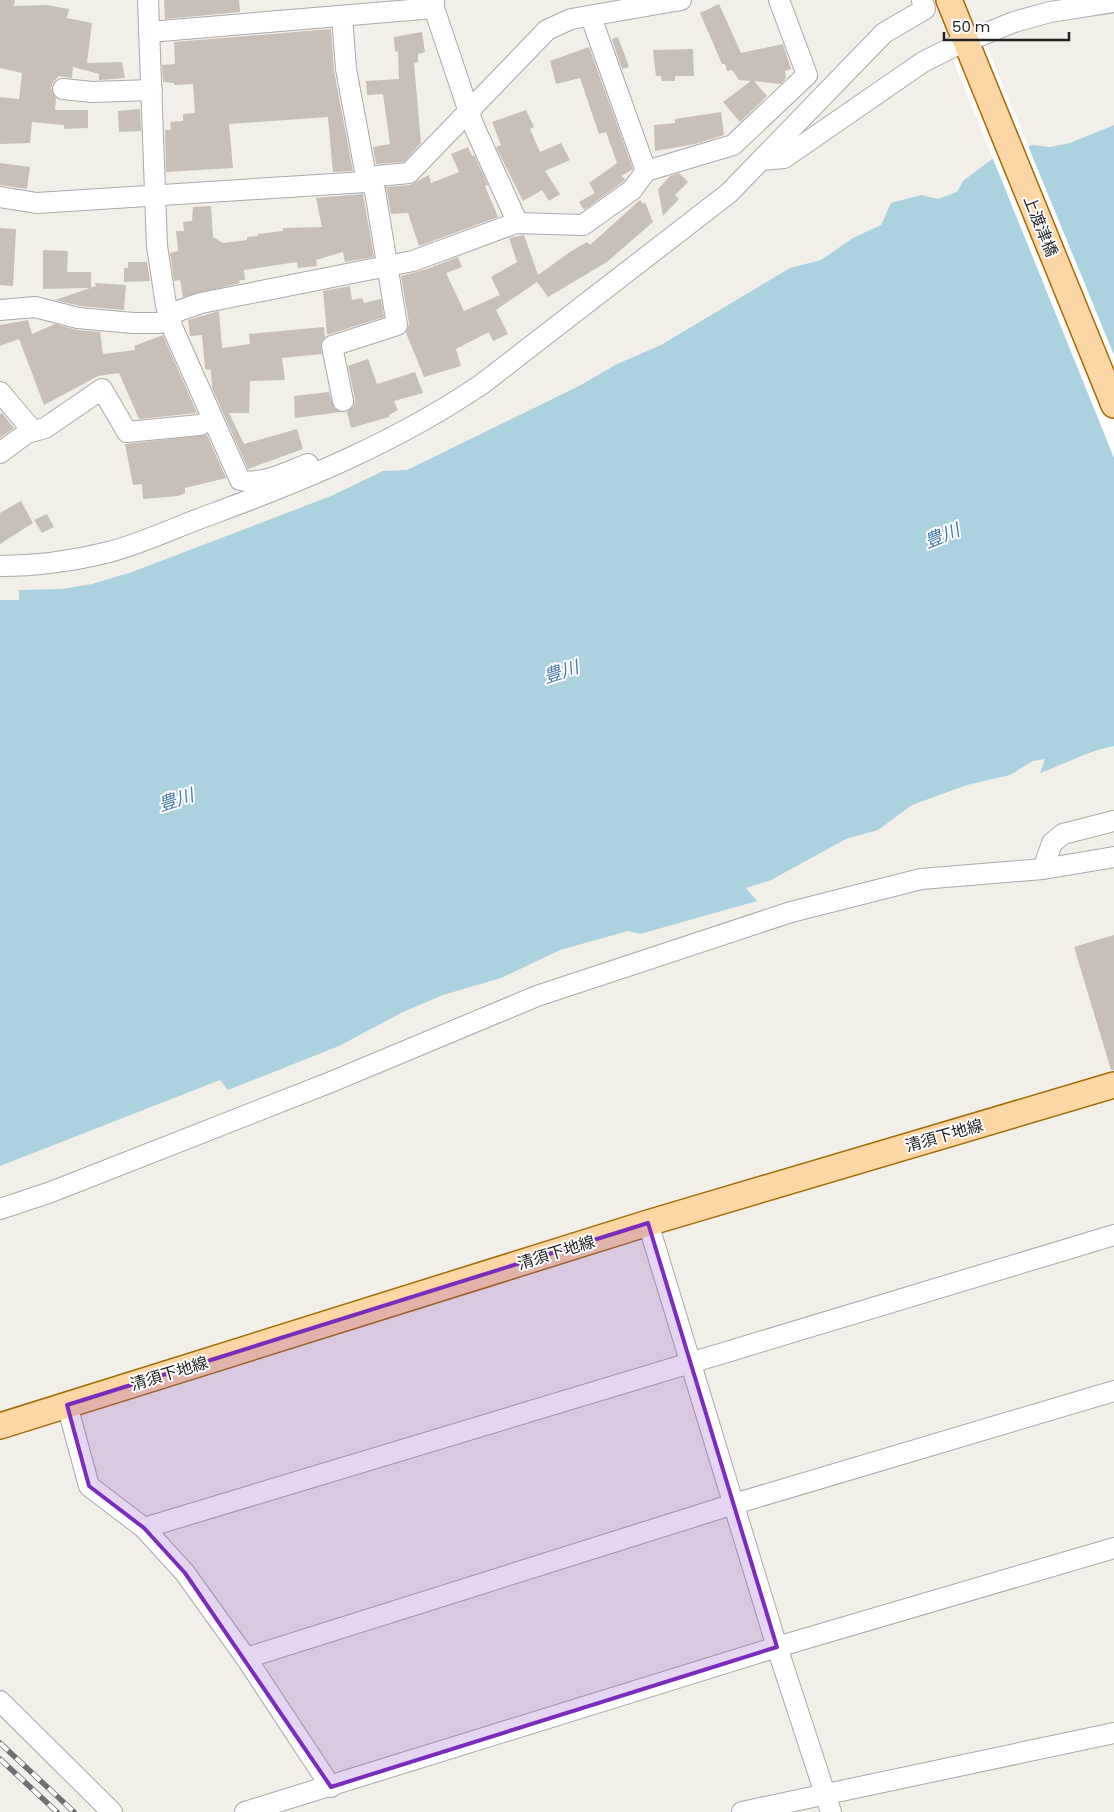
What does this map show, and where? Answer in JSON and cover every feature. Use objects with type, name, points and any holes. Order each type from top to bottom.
[{"type":"main road","name":"上渡津橋","points":[[949,0],[1114,405]]},
{"type":"main road","name":"清須下地線","points":[[0,1426],[648,1223],[1114,1085]]},
{"type":"street","points":[[148,0],[157,196],[155,208],[157,246],[169,316],[211,419],[237,474],[240,480],[248,482],[264,479],[346,451],[366,452]]},
{"type":"street","points":[[0,197],[38,203],[365,182],[377,176],[409,173],[546,30],[571,19],[681,0]]},
{"type":"street","points":[[0,310],[35,307],[78,318],[133,323],[160,323],[169,316],[201,303],[387,267],[422,258],[516,223],[583,225],[632,190],[646,171],[733,145],[807,75],[779,0]]},
{"type":"street","points":[[0,566],[60,562],[111,551],[285,487],[366,452],[444,410],[482,384],[729,193],[884,33],[925,9],[922,0]]},
{"type":"street","points":[[761,160],[784,158],[923,62],[1032,17],[1114,2]]},
{"type":"street","points":[[150,32],[342,16],[434,4],[468,110],[516,223]]},
{"type":"street","points":[[342,16],[349,88],[365,171],[371,179],[375,191],[397,325],[332,346],[343,401]]},
{"type":"street","points":[[590,17],[646,171]]},
{"type":"street","points":[[63,89],[92,92],[152,90]]},
{"type":"street","points":[[0,453],[27,433],[45,428],[102,389],[127,432],[200,425],[211,419]]},
{"type":"street","points":[[0,392],[33,431]]},
{"type":"street","points":[[1043,869],[1052,843],[1063,834],[1114,821]]},
{"type":"street","points":[[0,1208],[51,1192],[331,1082],[537,996],[791,912],[920,879],[1043,869],[1114,857]]},
{"type":"street","points":[[648,1223],[777,1647],[827,1804]]},
{"type":"street","points":[[144,1528],[1114,1235]]},
{"type":"street","points":[[246,1658],[734,1504],[1114,1391]]},
{"type":"street","points":[[67,1405],[89,1486],[144,1528],[185,1573],[246,1658],[332,1787]]},
{"type":"street","points":[[245,1812],[332,1787],[777,1647],[1114,1548]]},
{"type":"street","points":[[0,1701],[112,1812]]},
{"type":"street","points":[[742,1812],[827,1804],[1114,1734]]},
{"type":"highlighted area","points":[[648,1223],[777,1647],[331,1787],[185,1573],[144,1528],[89,1486],[67,1405]]},
{"type":"water","name":"豊川","points":[[1114,125],[1114,746],[1086,754],[1040,773],[1045,759],[1033,761],[1010,775],[967,785],[912,805],[878,830],[846,839],[771,880],[746,888],[757,901],[640,934],[628,931],[560,950],[501,978],[443,995],[403,1012],[339,1046],[228,1090],[220,1080],[0,1166],[0,600],[19,600],[19,590],[62,589],[92,584],[132,572],[331,496],[383,471],[407,470],[579,386],[617,364],[661,345],[790,268],[821,260],[853,238],[881,225],[891,203],[921,195],[938,199],[957,192],[963,181],[992,159],[1032,145],[1050,147],[1070,143]]},
{"type":"pier","points":[[985,41],[1114,355],[1114,458],[951,55]]},
{"type":"building","points":[[0,0],[15,0],[14,6],[47,5],[69,9],[67,18],[92,23],[87,63],[122,62],[125,78],[99,80],[99,74],[73,67],[72,78],[59,76],[53,82],[51,88],[56,99],[55,110],[88,110],[88,128],[64,129],[64,125],[32,122],[30,143],[0,144],[0,97],[19,99],[22,73],[0,68]]},
{"type":"building","points":[[164,0],[239,0],[240,12],[165,19]]},
{"type":"building","points":[[719,4],[741,53],[783,44],[791,69],[785,71],[786,78],[781,84],[754,81],[767,96],[740,122],[723,102],[751,81],[739,80],[732,70],[727,71],[725,64],[722,64],[700,13]]},
{"type":"building","points":[[331,29],[334,71],[353,171],[333,172],[328,117],[229,124],[233,168],[166,172],[165,130],[171,130],[170,122],[183,121],[183,114],[195,113],[193,84],[174,85],[174,83],[163,82],[162,65],[175,64],[174,42]]},
{"type":"building","points":[[422,32],[425,52],[418,54],[418,62],[414,63],[421,143],[404,162],[376,164],[373,147],[390,144],[383,94],[367,95],[366,81],[399,79],[398,52],[395,51],[394,37]]},
{"type":"building","points":[[618,37],[629,67],[622,69],[612,39]]},
{"type":"building","points":[[589,47],[633,169],[621,176],[625,179],[624,181],[584,210],[579,202],[595,193],[589,183],[617,163],[606,132],[599,134],[580,78],[556,84],[550,61]]},
{"type":"building","points":[[693,49],[694,76],[675,76],[675,81],[662,81],[661,76],[656,76],[653,50]]},
{"type":"building","points":[[140,109],[141,131],[119,132],[118,111]]},
{"type":"building","points":[[526,110],[534,127],[530,129],[540,152],[561,143],[570,160],[545,171],[560,194],[549,201],[542,190],[523,201],[496,147],[501,145],[492,122]]},
{"type":"building","points":[[721,112],[724,135],[695,144],[655,151],[654,125],[675,123],[675,119]]},
{"type":"building","points":[[468,147],[472,156],[474,155],[488,185],[485,186],[498,217],[419,246],[408,213],[391,214],[386,187],[410,185],[429,175],[431,183],[459,172],[451,154]]},
{"type":"building","points":[[0,163],[30,167],[27,189],[0,185]]},
{"type":"building","points":[[679,173],[688,182],[675,195],[679,199],[663,216],[658,189],[670,176]]},
{"type":"building","points":[[363,194],[374,257],[345,262],[343,252],[316,260],[317,266],[298,268],[297,262],[244,270],[245,280],[239,280],[240,283],[183,297],[180,280],[174,281],[170,253],[178,251],[176,231],[184,231],[183,222],[192,221],[193,207],[211,206],[213,237],[223,243],[247,240],[247,237],[258,236],[258,234],[283,231],[283,228],[322,227],[316,198]]},
{"type":"building","points":[[640,200],[643,204],[645,202],[653,222],[607,262],[548,297],[537,282],[496,310],[508,334],[493,341],[489,332],[456,349],[461,366],[424,377],[406,333],[409,323],[401,276],[427,269],[458,257],[462,267],[446,273],[464,311],[500,295],[491,277],[517,262],[509,238],[524,235],[538,275],[587,242],[590,245]]},
{"type":"building","points":[[0,228],[16,229],[13,286],[0,285]]},
{"type":"building","points":[[43,250],[68,251],[67,272],[91,272],[91,287],[96,286],[95,283],[126,285],[124,310],[80,306],[55,300],[90,288],[43,289]]},
{"type":"building","points":[[128,262],[147,262],[150,281],[124,282],[124,268],[128,268]]},
{"type":"building","points":[[350,286],[352,300],[362,298],[364,303],[381,299],[384,317],[327,335],[323,291]]},
{"type":"building","points":[[219,311],[222,348],[250,344],[249,334],[324,327],[325,337],[321,343],[322,354],[282,358],[285,380],[250,381],[249,413],[229,413],[244,444],[297,429],[303,449],[248,469],[212,388],[211,370],[205,369],[202,335],[190,336],[188,320]]},
{"type":"building","points":[[28,320],[32,334],[55,324],[77,330],[100,332],[103,354],[135,350],[134,346],[163,335],[197,413],[139,419],[119,373],[98,376],[44,405],[19,339],[0,346],[0,325]]},
{"type":"building","points":[[368,359],[377,384],[415,372],[423,393],[394,401],[398,410],[389,415],[389,417],[351,428],[347,412],[354,405],[355,399],[348,366]]},
{"type":"building","points":[[329,392],[334,408],[341,412],[295,418],[294,396]]},
{"type":"building","points":[[2,413],[14,428],[0,438],[0,414]]},
{"type":"building","points":[[207,435],[226,478],[185,488],[185,493],[178,496],[143,499],[142,484],[133,485],[125,444]]},
{"type":"building","points":[[21,501],[33,523],[0,544],[0,513]]},
{"type":"building","points":[[47,514],[54,527],[42,533],[34,520]]},
{"type":"building","points":[[1114,935],[1114,1070],[1111,1070],[1074,947]]},
{"type":"railway","points":[[0,1743],[74,1812]]},
{"type":"railway","points":[[0,1759],[57,1812]]}]
